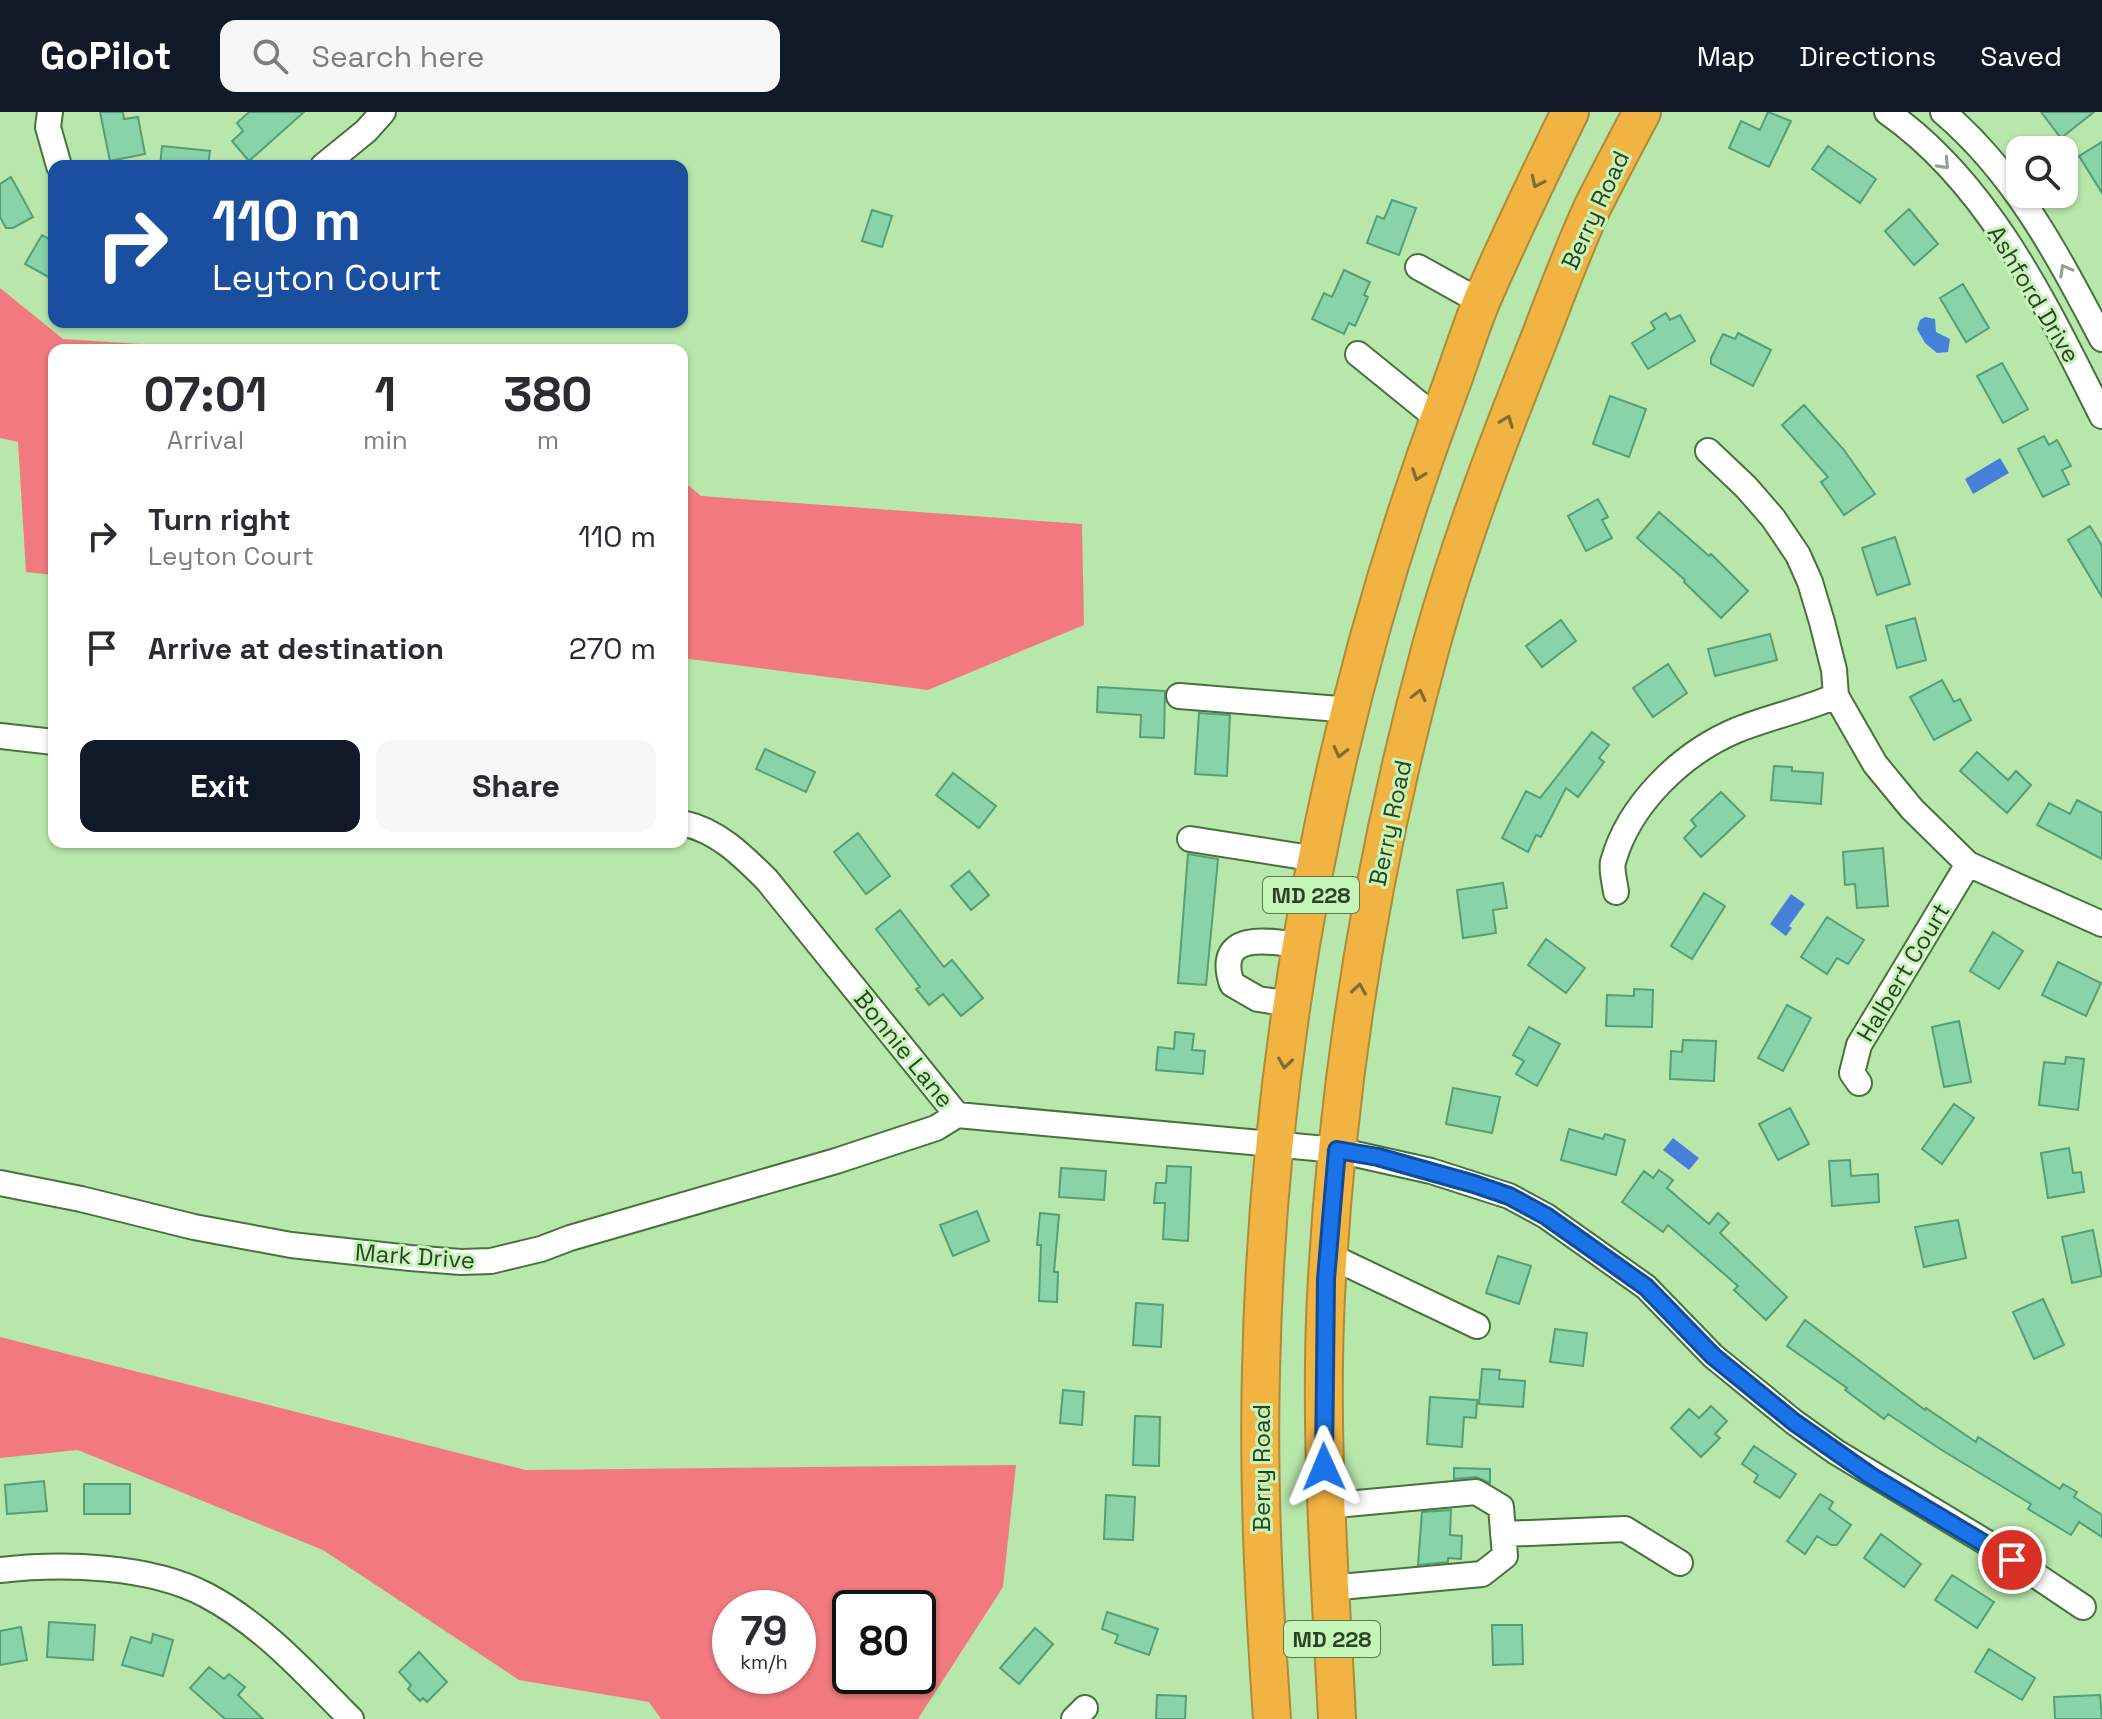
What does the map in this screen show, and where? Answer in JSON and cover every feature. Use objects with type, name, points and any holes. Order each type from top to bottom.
[{"type":"highway","name":"Berry Road","points":[[1272,1719],[1262,1585],[1261,1367],[1275,1144],[1292,1004],[1323,819],[1388,569],[1438,419],[1481,302],[1570,112]]},
{"type":"highway","name":"Berry Road","points":[[1337,1719],[1325,1506],[1323,1401],[1328,1255],[1337,1150],[1359,982],[1374,900],[1431,645],[1460,549],[1523,378],[1591,211],[1642,112]]},
{"type":"street","points":[[50,112],[48,127],[57,160]]},
{"type":"street","points":[[330,160],[366,131],[383,112]]},
{"type":"street","name":"Ashford Drive","points":[[1943,112],[2002,170],[2019,194],[2102,339]]},
{"type":"street","name":"Ashford Drive","points":[[1896,115],[1942,160],[1989,218],[2024,269],[2102,416]]},
{"type":"street","points":[[1418,267],[1481,302]]},
{"type":"street","points":[[2054,323],[2085,306]]},
{"type":"street","points":[[1358,354],[1438,419]]},
{"type":"street","points":[[1708,451],[1773,518],[1798,555],[1822,622],[1834,670],[1836,696],[1875,764],[1928,826],[1968,864],[2102,924]]},
{"type":"street","points":[[1179,696],[1351,710]]},
{"type":"street","points":[[1616,892],[1612,864],[1641,805],[1665,778],[1734,731],[1836,696]]},
{"type":"street","points":[[0,736],[48,741]]},
{"type":"street","name":"Bonnie Lane","points":[[688,824],[702,827],[717,837],[767,880],[957,1115],[1337,1150],[1378,1157],[1509,1196],[1546,1216],[1646,1287],[1713,1356],[1794,1422],[1871,1476],[1989,1544],[2083,1607]]},
{"type":"street","points":[[1190,839],[1317,859]]},
{"type":"street","name":"Halbert Court","points":[[1859,1083],[1852,1073],[1859,1045],[1968,864]]},
{"type":"street","points":[[1292,1004],[1258,999],[1232,984],[1228,972],[1229,956],[1237,947],[1255,941],[1301,946]]},
{"type":"street","name":"Mark Drive","points":[[0,1183],[194,1227],[291,1245],[423,1259],[491,1261],[836,1161],[936,1128],[957,1115]]},
{"type":"street","points":[[1328,1255],[1477,1326]]},
{"type":"street","points":[[1325,1506],[1476,1492],[1501,1507],[1505,1556],[1482,1574],[1329,1588]]},
{"type":"street","points":[[1503,1534],[1625,1529],[1680,1563]]},
{"type":"street","points":[[0,1570],[56,1566],[139,1573],[173,1581],[205,1594],[285,1652],[351,1719]]},
{"type":"shaded area","points":[[0,288],[63,339],[140,344],[48,344],[48,574],[26,572],[18,442],[0,438]]},
{"type":"shaded area","points":[[688,485],[701,496],[1082,524],[1084,625],[928,690],[688,659]]},
{"type":"shaded area","points":[[0,1337],[526,1470],[1016,1465],[1003,1587],[936,1691],[936,1590],[832,1590],[832,1694],[934,1694],[918,1719],[661,1719],[649,1702],[519,1680],[323,1550],[78,1450],[0,1458]]},
{"type":"water","points":[[1925,317],[1935,319],[1936,332],[1950,339],[1948,352],[1937,353],[1925,343],[1917,329],[1920,320]]},
{"type":"water","points":[[2000,458],[2009,473],[1973,494],[1965,479]]},
{"type":"water","points":[[1791,894],[1805,904],[1789,926],[1792,928],[1786,936],[1770,924]]},
{"type":"water","points":[[1673,1138],[1699,1158],[1689,1170],[1663,1150]]},
{"type":"building","points":[[100,112],[123,112],[124,119],[138,117],[145,154],[110,160]]},
{"type":"building","points":[[249,112],[304,112],[250,160],[232,141],[243,131],[237,123]]},
{"type":"building","points":[[1768,112],[1791,121],[1769,167],[1729,148],[1741,121],[1760,130]]},
{"type":"building","points":[[2041,112],[2094,112],[2064,136],[2059,136]]},
{"type":"building","points":[[2102,142],[2102,193],[2079,156]]},
{"type":"building","points":[[162,146],[210,151],[209,160],[161,160]]},
{"type":"building","points":[[1828,146],[1876,179],[1860,203],[1812,169]]},
{"type":"building","points":[[11,177],[33,217],[13,228],[6,228],[0,217],[0,184]]},
{"type":"building","points":[[1392,200],[1416,208],[1399,255],[1367,243],[1377,216],[1384,219]]},
{"type":"building","points":[[1909,209],[1938,244],[1914,265],[1885,231]]},
{"type":"building","points":[[872,210],[892,216],[882,247],[862,241]]},
{"type":"building","points":[[42,235],[48,238],[48,277],[25,264]]},
{"type":"building","points":[[1344,270],[1370,282],[1364,295],[1368,297],[1355,326],[1349,323],[1344,334],[1312,319],[1324,293],[1332,297]]},
{"type":"building","points":[[1963,284],[1989,328],[1966,342],[1940,298]]},
{"type":"building","points":[[1666,313],[1670,320],[1680,315],[1695,341],[1648,369],[1632,343],[1655,329],[1651,322]]},
{"type":"building","points":[[1738,333],[1771,350],[1753,386],[1711,364],[1723,334],[1735,339]]},
{"type":"building","points":[[2002,363],[2028,409],[2003,423],[1977,376]]},
{"type":"building","points":[[1610,396],[1646,409],[1629,457],[1593,444]]},
{"type":"building","points":[[1804,405],[1844,450],[1875,494],[1844,515],[1821,482],[1828,477],[1782,425]]},
{"type":"building","points":[[2044,436],[2049,445],[2057,440],[2071,466],[2062,470],[2069,484],[2043,497],[2018,449]]},
{"type":"building","points":[[1598,499],[1608,517],[1602,520],[1612,538],[1586,551],[1568,516]]},
{"type":"building","points":[[1659,512],[1709,556],[1711,554],[1748,591],[1721,618],[1685,580],[1637,538]]},
{"type":"building","points":[[2090,526],[2102,546],[2102,597],[2068,540]]},
{"type":"building","points":[[1895,537],[1910,584],[1877,595],[1862,548]]},
{"type":"building","points":[[1915,618],[1926,660],[1897,668],[1886,626]]},
{"type":"building","points":[[1561,620],[1576,641],[1542,667],[1526,646]]},
{"type":"building","points":[[1770,634],[1777,660],[1715,676],[1708,649]]},
{"type":"building","points":[[1668,664],[1687,693],[1653,717],[1633,688]]},
{"type":"building","points":[[1942,680],[1954,702],[1960,699],[1971,720],[1934,740],[1910,697]]},
{"type":"building","points":[[1098,687],[1165,691],[1164,738],[1140,737],[1141,715],[1097,712]]},
{"type":"building","points":[[1199,713],[1230,715],[1227,776],[1195,774]]},
{"type":"building","points":[[1592,732],[1609,745],[1599,758],[1604,762],[1578,797],[1566,788],[1541,837],[1536,835],[1528,852],[1502,838],[1526,791],[1540,798]]},
{"type":"building","points":[[765,749],[815,772],[806,792],[756,769]]},
{"type":"building","points":[[1977,752],[2008,780],[2016,771],[2031,785],[2007,813],[1960,771]]},
{"type":"building","points":[[1774,766],[1792,767],[1792,771],[1823,773],[1821,804],[1771,800]]},
{"type":"building","points":[[953,773],[996,806],[979,828],[936,795]]},
{"type":"building","points":[[1721,792],[1745,816],[1701,857],[1684,838],[1696,826],[1691,820]]},
{"type":"building","points":[[2077,800],[2102,813],[2102,859],[2037,825],[2049,803],[2070,814]]},
{"type":"building","points":[[858,833],[890,876],[866,894],[834,852]]},
{"type":"building","points":[[1883,848],[1888,906],[1857,908],[1855,884],[1845,885],[1843,852]]},
{"type":"building","points":[[1188,854],[1218,859],[1206,985],[1178,983]]},
{"type":"building","points":[[969,871],[989,895],[971,910],[951,886]]},
{"type":"building","points":[[1503,883],[1507,908],[1493,910],[1496,933],[1463,938],[1457,890]]},
{"type":"building","points":[[1704,893],[1725,906],[1692,959],[1671,946]]},
{"type":"building","points":[[900,910],[944,967],[952,960],[983,998],[961,1016],[943,994],[929,1005],[916,989],[920,987],[876,929]]},
{"type":"building","points":[[1827,917],[1864,940],[1848,964],[1837,958],[1827,974],[1801,957]]},
{"type":"building","points":[[1993,932],[2023,951],[1999,989],[1970,971]]},
{"type":"building","points":[[1546,939],[1585,968],[1566,993],[1528,965]]},
{"type":"building","points":[[2058,962],[2101,983],[2086,1016],[2042,995]]},
{"type":"building","points":[[1634,989],[1653,990],[1652,1027],[1606,1026],[1607,995],[1634,996]]},
{"type":"building","points":[[1787,1005],[1811,1018],[1783,1071],[1758,1058]]},
{"type":"building","points":[[1959,1021],[1971,1082],[1944,1087],[1932,1027]]},
{"type":"building","points":[[1529,1027],[1560,1044],[1537,1086],[1516,1074],[1524,1061],[1513,1055]]},
{"type":"building","points":[[1175,1032],[1194,1034],[1192,1050],[1205,1051],[1203,1074],[1156,1070],[1158,1047],[1174,1049]]},
{"type":"building","points":[[1683,1040],[1716,1041],[1714,1081],[1670,1079],[1671,1051],[1682,1052]]},
{"type":"building","points":[[2066,1057],[2084,1059],[2078,1110],[2039,1105],[2044,1062],[2065,1064]]},
{"type":"building","points":[[1453,1088],[1500,1097],[1492,1133],[1446,1124]]},
{"type":"building","points":[[1954,1104],[1974,1118],[1942,1164],[1922,1149]]},
{"type":"building","points":[[1790,1108],[1809,1144],[1778,1160],[1759,1124]]},
{"type":"building","points":[[1569,1129],[1603,1139],[1605,1134],[1625,1140],[1616,1175],[1561,1160]]},
{"type":"building","points":[[2069,1148],[2073,1173],[2081,1172],[2084,1192],[2048,1198],[2041,1153]]},
{"type":"building","points":[[1850,1160],[1851,1176],[1878,1174],[1879,1202],[1832,1206],[1829,1161]]},
{"type":"building","points":[[1167,1166],[1191,1167],[1188,1241],[1163,1239],[1165,1203],[1154,1203],[1156,1183],[1166,1183]]},
{"type":"building","points":[[1061,1168],[1106,1171],[1104,1200],[1059,1197]]},
{"type":"building","points":[[1659,1170],[1673,1180],[1667,1188],[1709,1224],[1718,1213],[1729,1223],[1720,1233],[1787,1297],[1766,1320],[1734,1290],[1738,1286],[1668,1225],[1663,1232],[1622,1202],[1644,1171],[1653,1178]]},
{"type":"building","points":[[977,1211],[989,1241],[953,1256],[940,1225]]},
{"type":"building","points":[[1040,1213],[1059,1215],[1054,1272],[1058,1272],[1057,1302],[1039,1301],[1041,1245],[1037,1245]]},
{"type":"building","points":[[1958,1220],[1966,1258],[1924,1267],[1915,1227]]},
{"type":"building","points":[[2093,1230],[2102,1276],[2072,1283],[2062,1237]]},
{"type":"building","points":[[1498,1256],[1531,1266],[1519,1304],[1486,1293]]},
{"type":"building","points":[[2043,1299],[2064,1345],[2034,1359],[2013,1312]]},
{"type":"building","points":[[1136,1303],[1163,1305],[1161,1347],[1133,1345]]},
{"type":"building","points":[[1805,1320],[1925,1410],[1976,1442],[1978,1437],[2060,1489],[2063,1484],[2077,1492],[2074,1497],[2102,1515],[2102,1537],[2079,1522],[2071,1535],[2028,1509],[2031,1504],[1888,1414],[1884,1419],[1845,1390],[1847,1388],[1787,1346]]},
{"type":"building","points":[[1555,1329],[1587,1333],[1583,1366],[1550,1362]]},
{"type":"building","points":[[1482,1369],[1500,1370],[1499,1379],[1525,1381],[1523,1407],[1479,1404]]},
{"type":"building","points":[[1063,1390],[1084,1392],[1082,1425],[1060,1423]]},
{"type":"building","points":[[1430,1397],[1477,1400],[1476,1418],[1464,1417],[1462,1447],[1427,1444]]},
{"type":"building","points":[[1711,1406],[1727,1421],[1715,1434],[1720,1438],[1701,1457],[1671,1428],[1689,1409],[1699,1418]]},
{"type":"building","points":[[1135,1416],[1160,1417],[1159,1466],[1133,1465]]},
{"type":"building","points":[[1754,1446],[1796,1474],[1780,1498],[1754,1482],[1758,1475],[1742,1464]]},
{"type":"building","points":[[1454,1468],[1490,1469],[1490,1483],[1476,1477],[1454,1479]]},
{"type":"building","points":[[44,1481],[47,1511],[7,1514],[5,1485]]},
{"type":"building","points":[[84,1484],[130,1484],[130,1514],[84,1514]]},
{"type":"building","points":[[1820,1494],[1833,1502],[1829,1509],[1851,1525],[1837,1545],[1831,1545],[1817,1536],[1805,1554],[1787,1541]]},
{"type":"building","points":[[1106,1495],[1135,1497],[1133,1540],[1104,1539]]},
{"type":"building","points":[[1451,1510],[1450,1535],[1462,1536],[1461,1559],[1448,1558],[1448,1562],[1418,1565],[1422,1512]]},
{"type":"building","points":[[1881,1534],[1921,1564],[1904,1587],[1864,1558]]},
{"type":"building","points":[[1952,1575],[1994,1602],[1977,1628],[1935,1600]]},
{"type":"building","points":[[1107,1612],[1158,1629],[1149,1655],[1115,1643],[1118,1635],[1102,1629]]},
{"type":"building","points":[[49,1622],[95,1625],[93,1660],[47,1657]]},
{"type":"building","points":[[1492,1625],[1522,1625],[1523,1664],[1493,1665]]},
{"type":"building","points":[[21,1627],[27,1660],[0,1665],[0,1631]]},
{"type":"building","points":[[1035,1628],[1053,1644],[1019,1684],[1000,1668]]},
{"type":"building","points":[[153,1634],[173,1640],[163,1676],[122,1665],[131,1637],[151,1643]]},
{"type":"building","points":[[1989,1649],[2035,1678],[2022,1700],[1975,1672]]},
{"type":"building","points":[[419,1652],[447,1682],[427,1702],[423,1698],[420,1701],[408,1689],[411,1685],[399,1672]]},
{"type":"building","points":[[209,1667],[224,1679],[229,1674],[245,1687],[238,1695],[263,1719],[225,1719],[190,1688]]},
{"type":"building","points":[[1157,1695],[1186,1696],[1185,1719],[1156,1719]]},
{"type":"building","points":[[2100,1695],[2102,1719],[2055,1719],[2054,1697]]},
{"type":"route","points":[[1324,1467],[1326,1279],[1337,1150],[1378,1157],[1474,1184],[1509,1196],[1546,1216],[1646,1287],[1713,1356],[1794,1422],[1871,1476],[2012,1560]]}]
